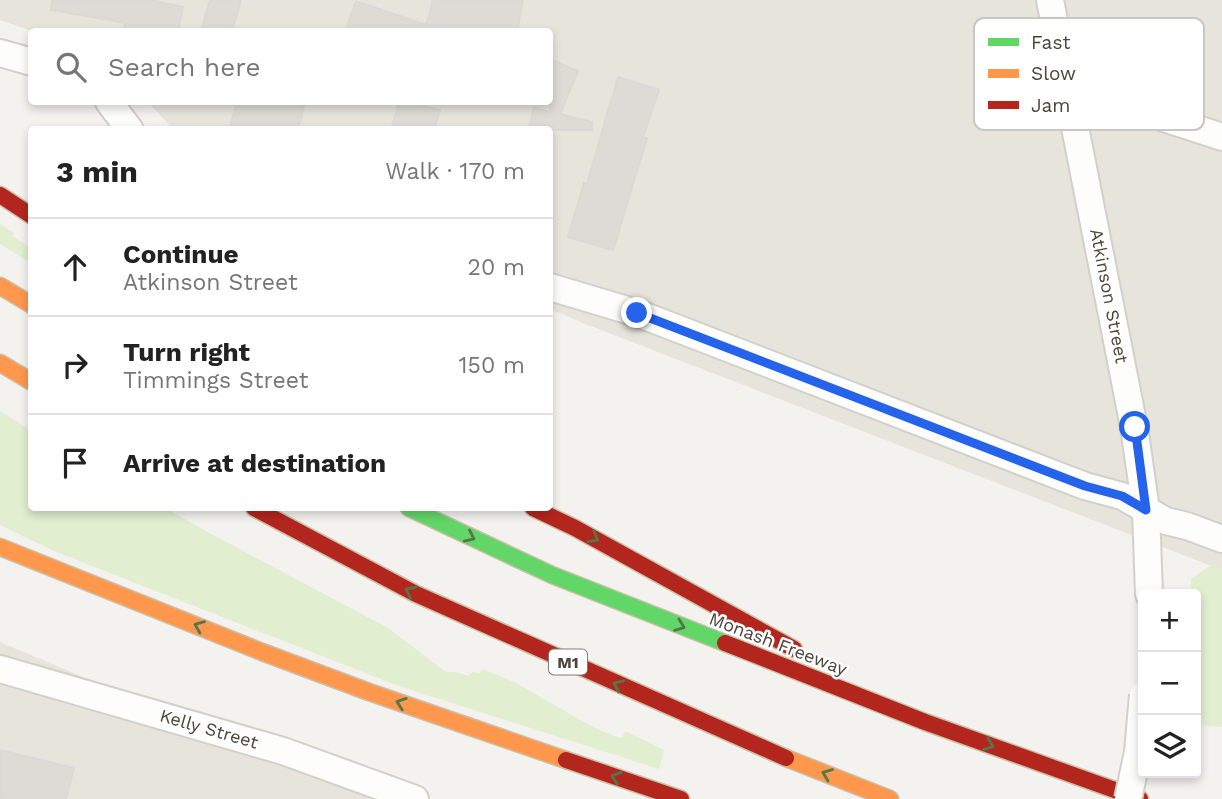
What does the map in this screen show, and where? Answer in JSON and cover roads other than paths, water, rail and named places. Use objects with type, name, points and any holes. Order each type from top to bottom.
[{"type":"highway","points":[[0,195],[28,213]]},
{"type":"highway","points":[[0,286],[28,302]]},
{"type":"highway","points":[[0,363],[28,380]]},
{"type":"highway","name":"M1","points":[[260,511],[416,594],[773,753],[890,799]]},
{"type":"highway","name":"Monash Freeway","points":[[415,511],[552,575],[925,722],[1140,799]]},
{"type":"highway","points":[[539,511],[575,528],[925,722]]},
{"type":"highway","points":[[0,547],[369,692],[681,799]]},
{"type":"street","name":"Atkinson Street","points":[[1050,0],[1054,18]]},
{"type":"street","points":[[0,53],[28,61]]},
{"type":"street","points":[[111,105],[127,126]]},
{"type":"street","name":"Atkinson Street","points":[[1076,130],[1135,427],[1146,510],[1149,589]]},
{"type":"street","points":[[1200,130],[1222,137]]},
{"type":"street","points":[[553,288],[637,313],[1085,486],[1122,496],[1166,521],[1222,539]]},
{"type":"street","name":"Kelly Street","points":[[0,669],[283,751],[415,799]]},
{"type":"street","points":[[1128,799],[1138,752],[1141,715]]}]
